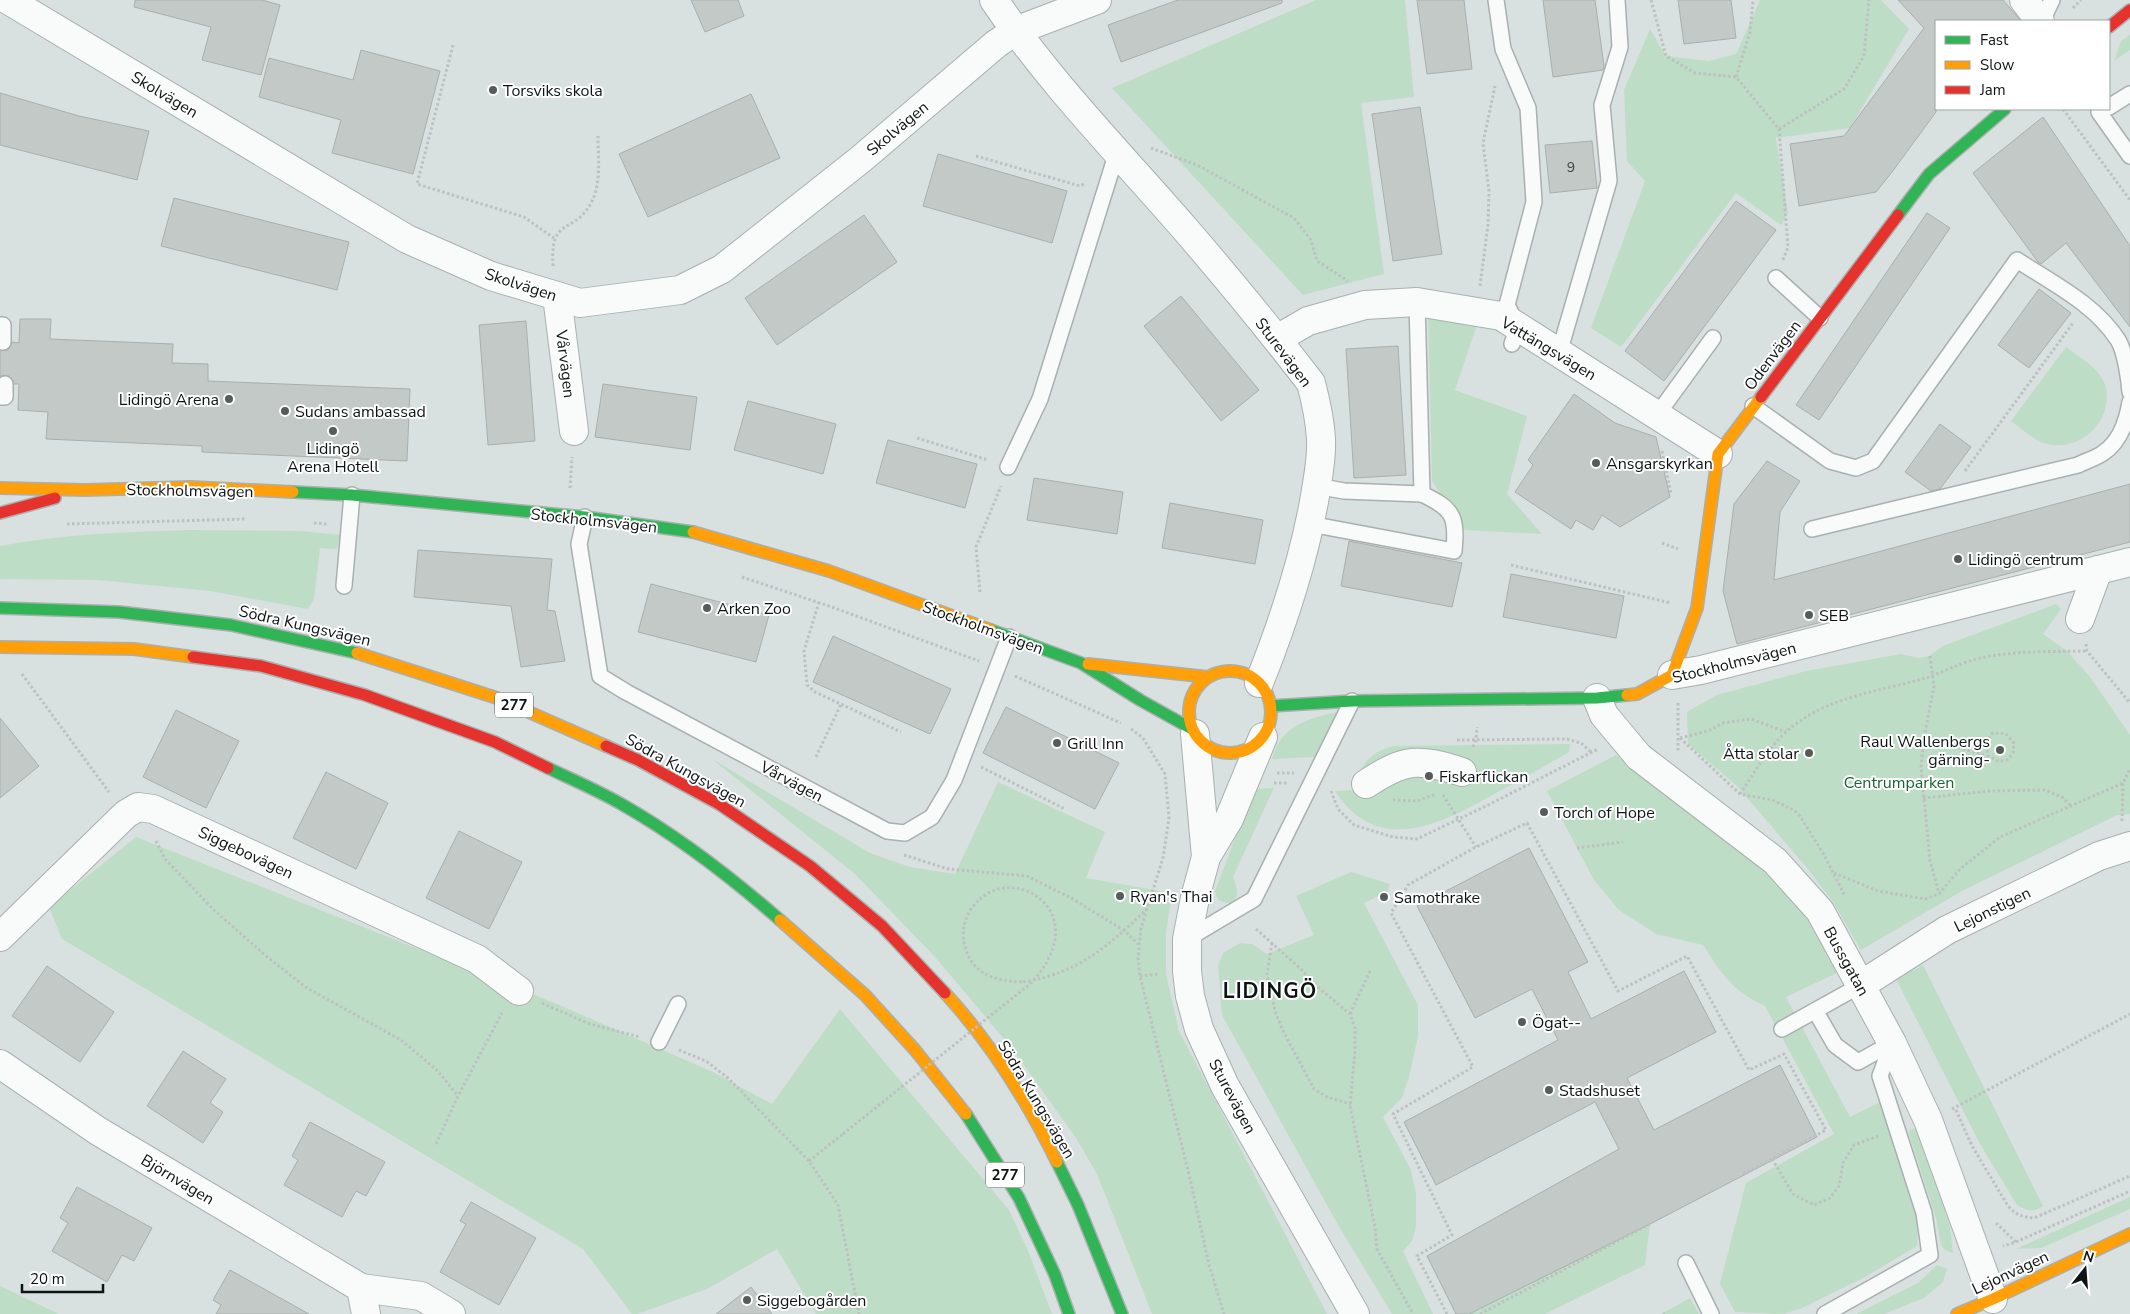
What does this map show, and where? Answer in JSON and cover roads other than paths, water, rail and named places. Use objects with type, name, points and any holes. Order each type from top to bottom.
[{"type":"street","name":"Skolvägen","points":[[8,0],[407,240],[491,276],[555,284],[580,303],[680,290],[722,269],[861,159],[996,44],[1015,31],[1097,0]]},
{"type":"street","name":"Sturevägen","points":[[994,0],[1113,162],[1187,230],[1277,338],[1311,383],[1318,412],[1321,439],[1320,464],[1310,524],[1265,695]]},
{"type":"street","points":[[2024,0],[2040,20]]},
{"type":"street","points":[[2110,25],[2130,10]]},
{"type":"street","name":"Odenvägen","points":[[1672,675],[1698,608],[1718,454],[1929,174],[2004,110]]},
{"type":"street","name":"Vårvägen","points":[[555,284],[574,431]]},
{"type":"street","name":"Vattängsvägen","points":[[1277,338],[1308,321],[1356,307],[1417,302],[1501,316],[1515,335],[1559,353],[1718,454]]},
{"type":"street","name":"Stockholmsvägen","points":[[0,488],[85,490],[191,487],[352,495],[585,517],[685,530],[820,568],[1081,663],[1193,732],[1206,746],[1217,752],[1230,754],[1244,752],[1256,745],[1263,737]]},
{"type":"street","name":"Stockholmsvägen","points":[[0,513],[85,490]]},
{"type":"street","name":"Stockholmsvägen","points":[[1081,663],[1208,677],[1225,671],[1234,671],[1243,673],[1265,695],[1352,701],[1597,698],[1637,694],[1672,675],[1701,670],[2130,562]]},
{"type":"street","points":[[2080,620],[2098,570]]},
{"type":"street","name":"Södra Kungsvägen","points":[[0,608],[119,612],[231,625],[376,658],[497,698],[638,760],[719,804],[810,866],[882,926],[960,1011],[996,1057],[1042,1132],[1078,1205],[1122,1314]]},
{"type":"street","name":"277","points":[[0,647],[134,649],[261,666],[365,695],[495,742],[623,805],[687,847],[747,891],[866,995],[915,1050],[968,1116],[1019,1198],[1055,1274],[1069,1314]]},
{"type":"street","points":[[1193,732],[1188,708],[1191,697],[1199,685],[1208,677]]},
{"type":"street","points":[[1263,737],[1271,718],[1265,695]]},
{"type":"street","name":"Bussgatan","points":[[1597,698],[1604,715],[1638,757],[1775,861],[1820,911],[1892,1043],[1928,1120],[1993,1299]]},
{"type":"street","name":"Sturevägen","points":[[1193,732],[1206,857]]},
{"type":"street","name":"Sturevägen","points":[[1263,737],[1228,819],[1206,857],[1187,939],[1187,971],[1190,996],[1199,1029],[1225,1086],[1355,1314]]},
{"type":"street","points":[[1366,784],[1392,769],[1409,763],[1423,761],[1462,772]]},
{"type":"street","name":"Siggebovägen","points":[[0,937],[126,814],[138,808],[153,809],[477,959],[519,991]]},
{"type":"street","name":"Lejonstigen","points":[[1861,986],[1948,930],[2099,856],[2126,834]]},
{"type":"street","name":"Björnvägen","points":[[0,1064],[98,1131],[361,1288],[421,1296],[451,1314]]},
{"type":"street","name":"Lejonvägen","points":[[1956,1314],[1993,1299],[2130,1234]]},
{"type":"street","points":[[361,1288],[366,1314]]},
{"type":"lane","points":[[1496,0],[1504,49],[1528,108],[1534,202],[1507,305],[1515,335]]},
{"type":"lane","points":[[1559,353],[1609,181],[1602,105],[1620,47],[1617,0]]},
{"type":"lane","points":[[2042,20],[2052,0]]},
{"type":"lane","points":[[2110,105],[2130,94]]},
{"type":"lane","points":[[2103,110],[2130,156]]},
{"type":"lane","points":[[1008,467],[1040,398],[1113,162]]},
{"type":"lane","points":[[1753,406],[1830,461],[1856,468],[1873,461],[1889,442],[2017,260],[2093,311],[2119,342],[2129,380],[2130,392]]},
{"type":"lane","points":[[1776,278],[1820,318]]},
{"type":"lane","points":[[1417,302],[1422,494]]},
{"type":"lane","points":[[0,325],[3,325],[3,342]]},
{"type":"lane","points":[[1660,417],[1713,338]]},
{"type":"lane","points":[[1812,528],[2078,465],[2105,453],[2127,420],[2130,402]]},
{"type":"lane","points":[[1310,524],[1454,551],[1456,534],[1453,516],[1441,503],[1422,494],[1344,491],[1316,486]]},
{"type":"lane","points":[[344,586],[352,495]]},
{"type":"lane","name":"Vårvägen","points":[[585,517],[579,544],[600,676],[626,692],[887,832],[905,833],[932,818],[954,780],[1009,637]]},
{"type":"lane","points":[[1187,939],[1254,899],[1352,701]]},
{"type":"lane","points":[[1782,1029],[1861,986]]},
{"type":"lane","points":[[659,1042],[678,1004]]},
{"type":"lane","points":[[1816,1012],[1835,1045],[1858,1062],[1892,1043]]},
{"type":"lane","points":[[1825,1314],[1930,1255],[1924,1212],[1880,1076],[1892,1043]]},
{"type":"lane","points":[[1686,1264],[1711,1314]]},
{"type":"place","name":"Torsviks skola","points":[[493,90]]},
{"type":"place","name":"Lidingö Arena","points":[[229,399]]},
{"type":"place","name":"Sudans ambassad","points":[[285,411]]},
{"type":"place","name":"Lidingö Arena Hotell","points":[[333,431]]},
{"type":"place","name":"Ansgarskyrkan","points":[[1596,463]]},
{"type":"place","name":"Lidingö centrum","points":[[1958,559]]},
{"type":"place","name":"Arken Zoo","points":[[707,608]]},
{"type":"place","name":"SEB","points":[[1809,615]]},
{"type":"place","name":"Grill Inn","points":[[1057,743]]},
{"type":"place","name":"Raul Wallenbergs gärning-","points":[[2000,750]]},
{"type":"place","name":"Åtta stolar","points":[[1809,753]]},
{"type":"place","name":"Fiskarflickan","points":[[1429,776]]},
{"type":"place","name":"Torch of Hope","points":[[1544,812]]},
{"type":"place","name":"Ryan's Thai","points":[[1120,896]]},
{"type":"place","name":"Samothrake","points":[[1384,897]]},
{"type":"place","name":"Ögat--","points":[[1522,1022]]},
{"type":"place","name":"Stadshuset","points":[[1549,1090]]},
{"type":"place","name":"Siggebogården","points":[[747,1300]]},
{"type":"district","name":"LIDINGÖ","points":[[1270,991]]},
{"type":"park label","name":"Centrumparken","points":[[1899,782]]}]
